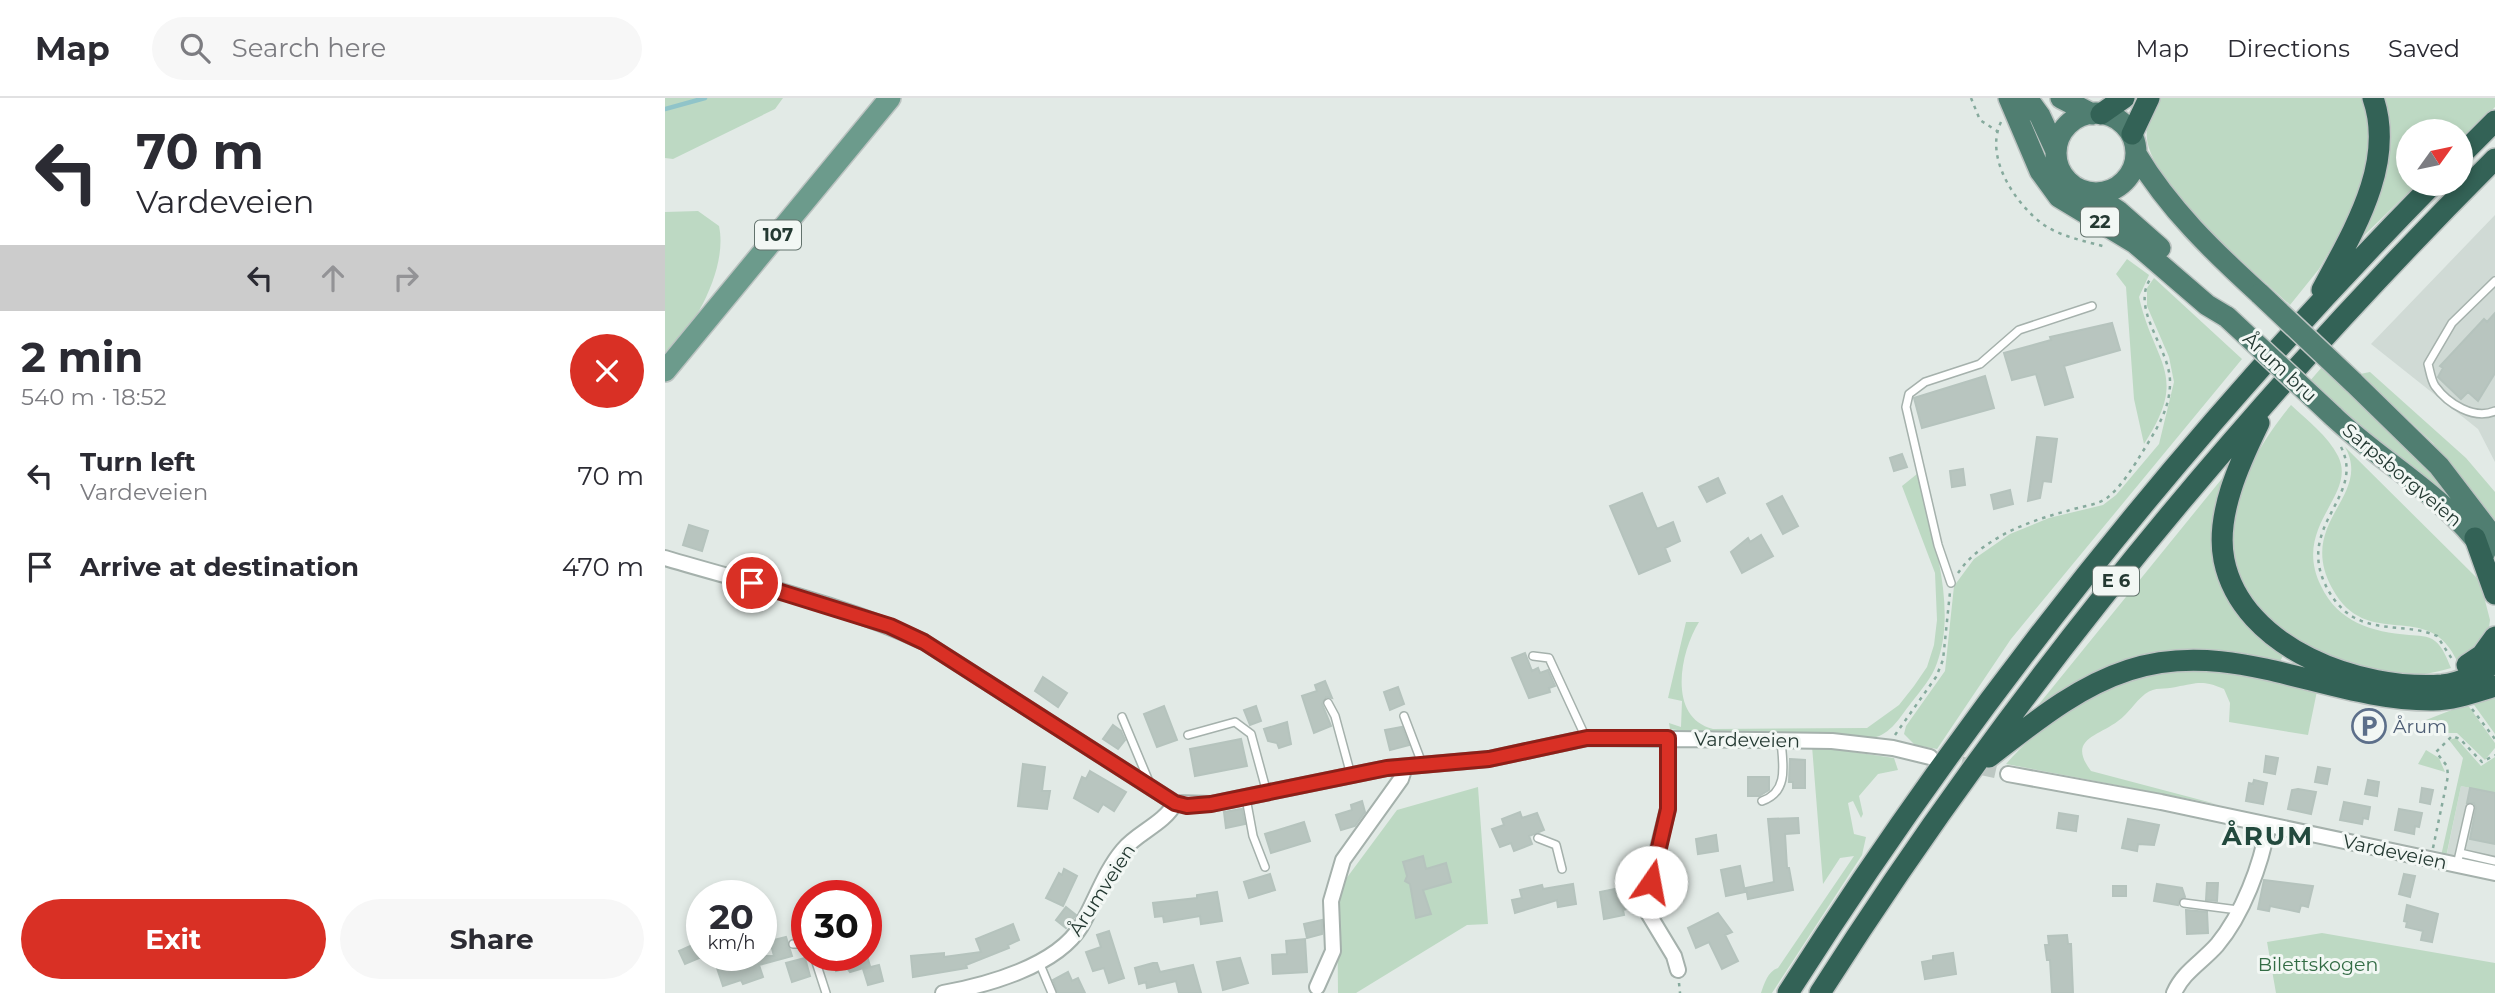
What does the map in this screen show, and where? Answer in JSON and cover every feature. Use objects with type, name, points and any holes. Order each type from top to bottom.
[{"type":"highway","name":"22","points":[[2009,98],[2040,171],[2059,197],[2135,243],[2207,305],[2227,317]]},
{"type":"highway","name":"22","points":[[2027,98],[2040,116],[2056,151],[2057,163],[2069,183],[2091,193],[2138,227],[2212,298],[2227,317]]},
{"type":"highway","name":"22","points":[[2061,98],[2097,114],[2119,120],[2134,144],[2130,175],[2113,190],[2091,193]]},
{"type":"highway","points":[[2056,151],[2064,130],[2081,116],[2097,114],[2124,98]]},
{"type":"highway","points":[[2134,144],[2149,98]]},
{"type":"highway","name":"E 6","points":[[2310,314],[2361,212],[2374,176],[2380,132],[2373,98]]},
{"type":"highway","points":[[2473,143],[2495,121]]},
{"type":"highway","name":"Årum bru","points":[[2134,144],[2164,197],[2191,228],[2353,382]]},
{"type":"highway","name":"E 6","points":[[1819,993],[1971,771],[2112,587],[2271,399],[2495,159]]},
{"type":"highway","name":"E 6","points":[[1788,993],[1883,849],[2035,641],[2172,471],[2310,314],[2422,196]]},
{"type":"highway","name":"Årum bru","points":[[2227,317],[2333,416]]},
{"type":"highway","name":"Sarpsborgveien","points":[[2353,382],[2439,466],[2485,538],[2495,569]]},
{"type":"highway","name":"E 6","points":[[2271,399],[2237,473],[2225,521],[2224,560],[2244,606],[2263,627],[2319,661],[2377,680],[2424,684],[2459,681],[2495,662]]},
{"type":"highway","name":"Sarpsborgveien","points":[[2333,416],[2355,437],[2485,538]]},
{"type":"highway","points":[[2485,538],[2495,594]]},
{"type":"highway","name":"E 6","points":[[2424,684],[2471,663],[2490,647],[2495,636]]},
{"type":"highway","name":"E 6","points":[[1971,771],[2090,686],[2127,670],[2169,660],[2230,662],[2402,699],[2436,700],[2495,687]]},
{"type":"main road","name":"107","points":[[665,371],[890,98]]},
{"type":"street","points":[[665,558],[841,610],[890,626],[924,642],[1175,803]]},
{"type":"street","name":"Vardeveien","points":[[1175,803],[1187,806],[1211,804],[1405,767],[1489,759],[1587,738],[1832,741],[1893,748],[1930,757]]},
{"type":"street","points":[[1668,738],[1668,809],[1654,864],[1648,914],[1674,956],[1678,970]]},
{"type":"street","points":[[1317,987],[1333,951],[1331,901],[1343,860],[1401,779],[1405,767]]},
{"type":"street","name":"Vardeveien","points":[[2008,774],[2161,802],[2430,861],[2458,859],[2495,873]]},
{"type":"street","name":"Årumveien","points":[[943,993],[986,989],[1070,940],[1121,853],[1135,838],[1170,813],[1175,803]]},
{"type":"street","points":[[2174,993],[2189,971],[2216,946],[2238,911],[2265,842],[2268,826]]},
{"type":"lane","points":[[2495,281],[2452,323],[2428,364],[2435,386],[2470,413],[2487,414],[2495,411]]},
{"type":"lane","points":[[1951,583],[1938,545],[1906,407],[1909,394],[1925,382],[1980,364],[2019,330],[2092,306]]},
{"type":"lane","points":[[1533,656],[1549,658],[1587,738]]},
{"type":"lane","points":[[1328,703],[1335,716],[1351,776]]},
{"type":"lane","points":[[1404,716],[1423,767]]},
{"type":"lane","points":[[1122,717],[1151,788]]},
{"type":"lane","points":[[1188,735],[1235,722],[1251,734],[1267,793]]},
{"type":"lane","points":[[1762,801],[1775,795],[1781,786],[1781,741]]},
{"type":"lane","points":[[1246,797],[1253,836],[1265,867]]},
{"type":"lane","points":[[2470,808],[2458,859],[2495,861]]},
{"type":"lane","points":[[1538,838],[1556,845],[1562,869]]},
{"type":"lane","points":[[2184,903],[2238,911]]},
{"type":"lane","points":[[1038,961],[1052,993]]},
{"type":"lane","points":[[819,971],[826,993]]},
{"type":"path","points":[[1971,98],[1980,120],[1997,131]]},
{"type":"path","points":[[1893,748],[1896,730],[1936,677],[1943,660],[1951,583],[1966,561],[2033,520],[2106,499],[2141,454],[2166,411],[2170,384],[2166,356],[2143,301],[2145,288],[2153,276]]},
{"type":"path","points":[[2341,446],[2348,466],[2347,480],[2324,522],[2318,553],[2319,568],[2329,593],[2350,615],[2362,621],[2437,636],[2454,663]]},
{"type":"path","points":[[2469,703],[2495,739]]},
{"type":"path","points":[[2430,861],[2448,776],[2447,766],[2436,751],[2452,736],[2460,739],[2482,762],[2495,755]]},
{"type":"shaded area","points":[[2495,215],[2495,462],[2478,429],[2371,344]]},
{"type":"shaded area","points":[[2461,786],[2495,793],[2495,873],[2445,863]]},
{"type":"green space","points":[[665,98],[783,98],[775,109],[673,159],[665,158]]},
{"type":"green space","points":[[2161,98],[2365,98],[2372,138],[2357,204],[2319,269],[2290,305],[2190,210],[2158,167],[2149,148],[2147,128],[2150,115]]},
{"type":"green space","points":[[2380,98],[2495,98],[2495,107],[2473,129],[2473,119],[2396,119],[2396,196],[2405,196],[2352,247]]},
{"type":"green space","points":[[698,211],[719,226],[719,260],[707,296],[698,313],[665,357],[665,212]]},
{"type":"green space","points":[[2127,259],[2149,275],[2139,297],[2167,384],[2165,401],[2158,420],[2144,444],[2134,399],[2126,287],[2116,274]]},
{"type":"green space","points":[[2154,278],[2242,359],[2011,639],[1937,749],[1915,745],[1904,734],[1906,726],[1945,671],[1954,586],[1974,559],[2010,534],[2049,518],[2103,505],[2116,495],[2159,444],[2174,382],[2169,357],[2147,306],[2147,288]]},
{"type":"green space","points":[[2322,367],[2424,461],[2486,534],[2380,448],[2309,382]]},
{"type":"green space","points":[[2370,372],[2466,458],[2495,492],[2495,526],[2433,443],[2360,374]]},
{"type":"green space","points":[[2291,405],[2329,442],[2338,456],[2342,471],[2340,485],[2318,529],[2314,546],[2314,565],[2328,598],[2347,617],[2369,628],[2432,639],[2443,650],[2451,668],[2419,675],[2404,675],[2377,672],[2348,663],[2287,636],[2270,622],[2251,599],[2238,574],[2233,549],[2233,523],[2238,498],[2260,449]]},
{"type":"green space","points":[[2345,447],[2480,581],[2490,620],[2487,643],[2458,663],[2446,643],[2431,632],[2362,618],[2346,607],[2332,588],[2323,565],[2323,545],[2328,527],[2350,481],[2351,465]]},
{"type":"green space","points":[[2233,465],[2216,548],[2285,652],[2277,667],[2201,652],[2031,714]]},
{"type":"green space","points":[[1917,474],[1944,593],[1943,641],[1932,674],[1895,724],[1885,733],[1873,738],[1721,736],[1670,729],[1669,723],[1681,727],[1682,701],[1668,698],[1686,622],[1699,622],[1692,635],[1683,666],[1683,698],[1689,712],[1698,722],[1713,729],[1867,728],[1899,705],[1927,667],[1934,645],[1937,620],[1935,573],[1902,486]]},
{"type":"green space","points":[[2196,665],[2317,691],[2308,735],[2229,722],[2230,703],[2224,689],[2200,683],[2149,692],[2122,718],[2088,740],[2083,745],[2082,752],[2091,771],[2216,804],[2006,764],[2055,718],[2115,682],[2157,668]]},
{"type":"green space","points":[[2495,696],[2495,734],[2472,702]]},
{"type":"green space","points":[[2467,704],[2495,743],[2495,748],[2485,760],[2457,733],[2443,733],[2429,725],[2426,720]]},
{"type":"green space","points":[[2456,738],[2481,766],[2495,757],[2495,793],[2461,786],[2446,857],[2441,856],[2463,758],[2449,740]]},
{"type":"green space","points":[[1812,746],[1894,758],[1898,770],[1878,774],[1859,796],[1863,814],[1861,818],[1853,801],[1848,803],[1854,834],[1866,837],[1862,855],[1772,993],[1761,993],[1769,975],[1778,968],[1854,856],[1840,858],[1823,884]]},
{"type":"green space","points":[[2426,750],[2439,758],[2445,772],[2418,764]]},
{"type":"green space","points":[[1478,787],[1488,924],[1467,925],[1356,993],[1338,993],[1337,891],[1397,810]]},
{"type":"green space","name":"Bilettskogen","points":[[2322,933],[2495,963],[2495,993],[2276,993],[2267,942]]},
{"type":"building","points":[[2495,313],[2495,373],[2478,401],[2468,392],[2461,399],[2438,377],[2443,368],[2440,366],[2484,319],[2487,322]]},
{"type":"building","points":[[2112,323],[2120,350],[2064,366],[2073,397],[2045,405],[2036,374],[2012,380],[2004,353],[2051,340],[2050,337]]},
{"type":"building","points":[[1985,376],[1994,408],[1922,428],[1914,398]]},
{"type":"building","points":[[2037,437],[2057,439],[2051,482],[2043,481],[2040,498],[2028,501]]},
{"type":"building","points":[[1902,454],[1907,467],[1894,471],[1890,458]]},
{"type":"building","points":[[1963,469],[1965,485],[1952,487],[1950,471]]},
{"type":"building","points":[[1718,478],[1725,493],[1707,502],[1699,487]]},
{"type":"building","points":[[2010,490],[2013,504],[1994,509],[1991,495]]},
{"type":"building","points":[[1642,493],[1657,529],[1673,522],[1680,541],[1665,548],[1670,561],[1639,574],[1610,506]]},
{"type":"building","points":[[1782,496],[1798,526],[1783,534],[1767,504]]},
{"type":"building","points":[[689,525],[708,531],[702,551],[683,545]]},
{"type":"building","points":[[1761,535],[1773,556],[1742,573],[1731,552],[1748,538],[1750,542]]},
{"type":"building","points":[[1525,653],[1532,671],[1538,668],[1540,673],[1548,670],[1555,686],[1549,688],[1550,692],[1529,698],[1512,658]]},
{"type":"building","points":[[1043,677],[1067,693],[1058,707],[1035,691]]},
{"type":"building","points":[[1325,681],[1332,698],[1326,697],[1322,704],[1331,726],[1314,733],[1302,696],[1317,691],[1315,685]]},
{"type":"building","points":[[1398,687],[1404,704],[1390,710],[1384,692]]},
{"type":"building","points":[[1164,706],[1177,740],[1157,747],[1144,714]]},
{"type":"building","points":[[1256,706],[1261,721],[1250,725],[1244,710]]},
{"type":"building","points":[[1287,722],[1291,744],[1279,748],[1277,743],[1268,741],[1264,729]]},
{"type":"building","points":[[1113,725],[1121,731],[1125,740],[1118,749],[1103,739]]},
{"type":"building","points":[[1402,727],[1409,745],[1390,750],[1385,730]]},
{"type":"building","points":[[1241,739],[1247,766],[1195,776],[1190,749]]},
{"type":"building","points":[[2266,756],[2278,758],[2275,774],[2264,772]]},
{"type":"building","points":[[1790,759],[1805,760],[1805,788],[1793,788],[1793,782],[1789,782]]},
{"type":"building","points":[[1023,764],[1045,767],[1042,791],[1050,791],[1047,809],[1018,806]]},
{"type":"building","points":[[2318,767],[2330,769],[2327,784],[2315,782]]},
{"type":"building","points":[[1090,771],[1126,792],[1114,811],[1103,804],[1098,812],[1074,798],[1082,777],[1086,779]]},
{"type":"building","points":[[1748,777],[1769,777],[1769,790],[1759,796],[1748,796]]},
{"type":"building","points":[[2254,780],[2267,783],[2263,804],[2246,801],[2249,783],[2253,784]]},
{"type":"building","points":[[2368,780],[2379,782],[2377,796],[2365,794]]},
{"type":"building","points":[[2422,788],[2433,790],[2430,804],[2420,802]]},
{"type":"building","points":[[2470,788],[2495,793],[2495,844],[2470,839],[2476,808],[2474,803],[2467,803]]},
{"type":"building","points":[[2292,790],[2316,792],[2311,814],[2288,809]]},
{"type":"building","points":[[1362,801],[1365,812],[1355,826],[1341,830],[1336,815],[1352,810],[1351,805]]},
{"type":"building","points":[[2344,802],[2370,807],[2368,819],[2363,818],[2362,824],[2340,820]]},
{"type":"building","points":[[1242,809],[1245,824],[1226,828],[1224,812]]},
{"type":"building","points":[[2399,809],[2422,813],[2419,827],[2415,826],[2414,834],[2395,830]]},
{"type":"building","points":[[1520,812],[1522,818],[1537,813],[1544,830],[1529,836],[1532,844],[1514,851],[1511,843],[1500,847],[1492,829],[1504,825],[1502,819]]},
{"type":"building","points":[[2059,813],[2078,816],[2076,831],[2057,828]]},
{"type":"building","points":[[1798,818],[1799,833],[1785,834],[1787,868],[1793,890],[1748,899],[1746,888],[1774,882],[1768,819]]},
{"type":"building","points":[[2128,819],[2159,825],[2154,845],[2138,844],[2137,851],[2122,848]]},
{"type":"building","points":[[1304,822],[1310,841],[1271,853],[1265,834]]},
{"type":"building","points":[[1716,835],[1718,851],[1698,854],[1696,839]]},
{"type":"building","points":[[1423,856],[1426,869],[1446,863],[1451,882],[1423,890],[1431,914],[1416,918],[1410,884],[1405,881],[1407,876],[1403,862]]},
{"type":"building","points":[[1740,866],[1745,892],[1726,896],[1721,870]]},
{"type":"building","points":[[1064,869],[1077,876],[1063,906],[1046,898],[1059,873],[1062,875]]},
{"type":"building","points":[[1270,874],[1275,890],[1249,898],[1244,882]]},
{"type":"building","points":[[2404,874],[2415,876],[2410,897],[2399,894]]},
{"type":"building","points":[[2264,880],[2313,886],[2308,907],[2301,905],[2299,912],[2270,906],[2269,911],[2258,909]]},
{"type":"building","points":[[2207,883],[2218,883],[2217,901],[2206,900]]},
{"type":"building","points":[[1573,884],[1576,904],[1558,907],[1557,900],[1515,913],[1512,900],[1522,898],[1520,890],[1542,885],[1543,889]]},
{"type":"building","points":[[2157,884],[2182,888],[2185,897],[2180,899],[2178,905],[2154,901]]},
{"type":"building","points":[[2113,886],[2126,886],[2126,896],[2113,896]]},
{"type":"building","points":[[1620,888],[1621,894],[1628,893],[1630,908],[1623,910],[1624,915],[1604,919],[1600,892]]},
{"type":"building","points":[[1217,892],[1222,921],[1201,924],[1200,916],[1164,922],[1163,916],[1155,917],[1153,903],[1197,898],[1197,895]]},
{"type":"building","points":[[2407,905],[2438,914],[2432,942],[2421,940],[2423,931],[2406,927],[2407,922],[2404,921]]},
{"type":"building","points":[[1066,907],[1076,915],[1066,928],[1056,920]]},
{"type":"building","points":[[2186,910],[2207,912],[2208,933],[2187,934]]},
{"type":"building","points":[[1718,913],[1732,932],[1725,935],[1738,961],[1722,969],[1709,942],[1696,948],[1688,928]]},
{"type":"building","points":[[1322,920],[1322,934],[1307,938],[1304,924]]},
{"type":"building","points":[[1013,924],[1019,940],[1008,945],[1009,948],[966,965],[967,968],[913,977],[911,956],[944,953],[944,957],[981,952],[976,939]]},
{"type":"building","points":[[1109,931],[1124,978],[1109,983],[1104,968],[1093,971],[1086,952],[1101,947],[1097,935]]},
{"type":"building","points":[[2067,935],[2068,944],[2071,944],[2073,993],[2052,993],[2050,960],[2047,960],[2045,945],[2049,945],[2048,936]]},
{"type":"building","points":[[786,937],[791,956],[777,960],[777,939]]},
{"type":"building","points":[[1305,939],[1307,972],[1273,974],[1272,955],[1287,954],[1286,941]]},
{"type":"building","points":[[686,948],[686,964],[685,964],[679,951]]},
{"type":"building","points":[[1953,953],[1956,974],[1925,979],[1922,962],[1933,960],[1933,956]]},
{"type":"building","points":[[1240,958],[1248,983],[1223,990],[1217,962]]},
{"type":"building","points":[[791,962],[791,971],[809,971],[810,976],[792,982],[786,963]]},
{"type":"building","points":[[1157,963],[1160,972],[1193,965],[1201,993],[1179,993],[1176,981],[1147,988],[1146,982],[1139,984],[1135,968]]},
{"type":"building","points":[[718,971],[761,971],[763,977],[743,984],[741,980],[723,986]]},
{"type":"building","points":[[864,971],[880,971],[883,981],[868,985]]},
{"type":"building","points":[[1068,972],[1072,981],[1078,978],[1085,993],[1058,993],[1053,980]]},
{"type":"waterway","points":[[665,109],[705,98]]},
{"type":"tunnel","points":[[1941,759],[2008,774]]},
{"type":"place","name":"Årum","points":[[2369,726]]},
{"type":"district","name":"ÅRUM","points":[[2268,836]]},
{"type":"route","points":[[752,583],[890,626],[924,642],[1175,803],[1187,806],[1230,801],[1387,768],[1489,759],[1587,738],[1668,738],[1668,809],[1651,882]]}]
